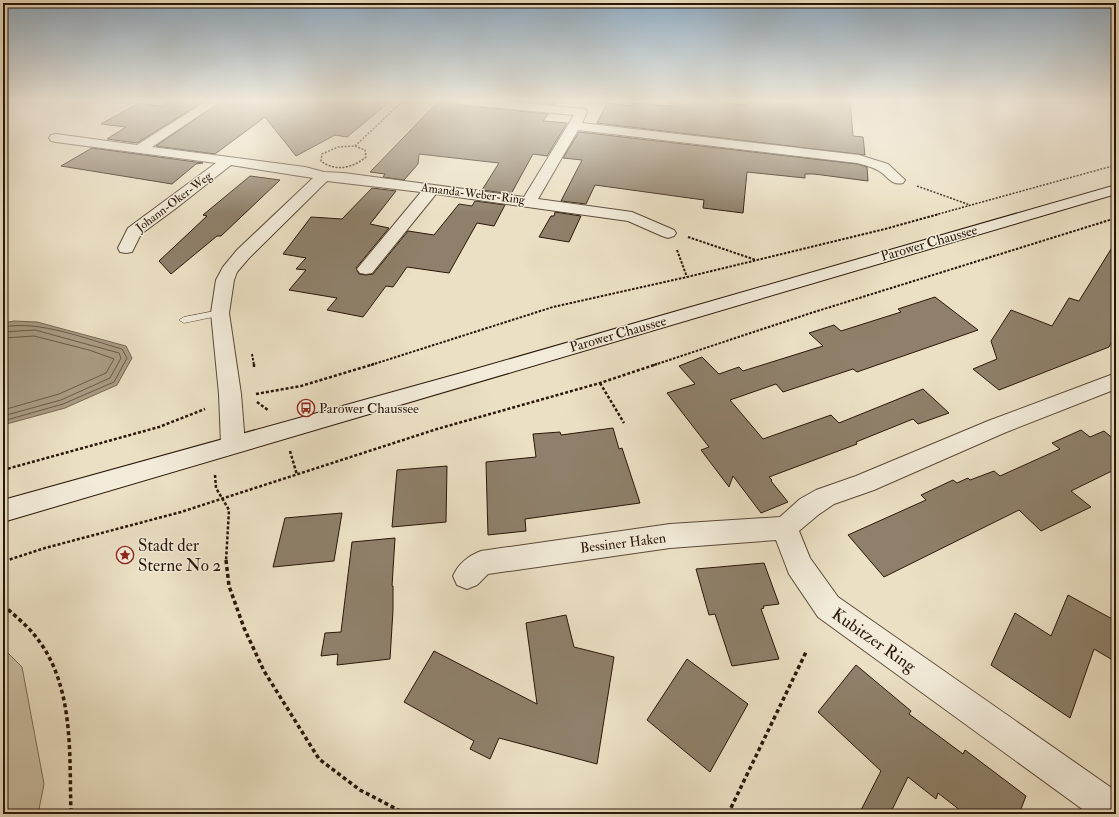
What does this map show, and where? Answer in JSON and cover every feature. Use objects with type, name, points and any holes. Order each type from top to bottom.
[{"type":"street","name":"Amanda-Weber-Ring","points":[[57,138],[305,171],[323,176],[344,176],[529,202],[566,138]]},
{"type":"street","points":[[139,149],[156,138]]},
{"type":"street","points":[[678,138],[859,159],[883,167],[898,180]]},
{"type":"street","name":"Johann-Oker-Weg","points":[[126,248],[134,231],[170,206],[228,161]]},
{"type":"street","points":[[233,444],[230,401],[220,313],[225,280],[236,262],[323,176]]},
{"type":"street","points":[[366,269],[432,189]]},
{"type":"street","name":"Parower Chaussee","points":[[3,511],[233,444],[465,379],[1116,189]]},
{"type":"street","points":[[529,202],[632,217],[668,233]]},
{"type":"street","points":[[785,528],[809,507],[825,497],[865,483],[1010,421],[1116,381]]},
{"type":"street","name":"Bessiner Haken","points":[[467,576],[481,562],[602,545],[742,529],[785,528]]},
{"type":"street","name":"Kubitzer Ring","points":[[785,528],[799,565],[828,607],[1116,812]]},
{"type":"lane","points":[[184,320],[220,313]]},
{"type":"path","points":[[355,146],[363,138]]},
{"type":"path","points":[[3,470],[152,429],[230,401],[256,394],[300,386],[350,372],[553,307],[687,278],[885,229],[1116,165]]},
{"type":"path","points":[[898,180],[970,205]]},
{"type":"path","points":[[3,562],[45,548],[180,512],[437,429],[600,383],[826,308],[1116,218]]},
{"type":"path","points":[[668,233],[690,238],[756,260]]},
{"type":"path","points":[[668,233],[678,252],[687,278]]},
{"type":"path","points":[[251,351],[254,372]]},
{"type":"path","points":[[600,383],[624,423]]},
{"type":"path","points":[[222,498],[229,510],[226,560],[229,586],[244,628],[264,671],[319,759],[360,790],[406,814]]},
{"type":"path","points":[[3,605],[36,637],[57,671],[62,687],[69,736],[71,814]]},
{"type":"path","points":[[728,814],[807,650]]},
{"type":"shaded area","points":[[3,648],[22,667],[44,784],[38,814],[3,814]]},
{"type":"water","points":[[14,321],[37,322],[126,346],[132,358],[117,385],[65,408],[3,425],[3,323]]},
{"type":"building","points":[[108,138],[145,138],[137,143],[107,139]]},
{"type":"building","points":[[167,138],[236,138],[215,154],[156,146]]},
{"type":"building","points":[[282,138],[329,138],[296,156]]},
{"type":"building","points":[[403,138],[558,138],[547,156],[533,154],[511,194],[482,190],[499,163],[419,154],[418,164],[404,180],[383,177],[385,174],[370,172]]},
{"type":"building","points":[[575,138],[632,138],[857,164],[867,167],[868,181],[814,174],[805,174],[805,178],[747,172],[743,213],[703,208],[704,200],[595,185],[586,204],[561,201],[582,160],[563,158]]},
{"type":"building","points":[[724,138],[863,138],[865,155]]},
{"type":"building","points":[[92,148],[203,163],[196,164],[172,184],[61,166]]},
{"type":"building","points":[[250,176],[280,180],[221,236],[217,236],[171,274],[159,261],[207,216],[203,215]]},
{"type":"building","points":[[372,188],[396,191],[370,224],[389,228],[356,268],[359,274],[366,275],[373,274],[408,231],[434,235],[459,204],[472,206],[475,201],[505,205],[494,226],[477,223],[449,273],[407,267],[393,287],[386,286],[363,317],[327,310],[337,298],[289,290],[306,270],[296,269],[306,258],[283,254],[311,217],[342,219]]},
{"type":"building","points":[[555,212],[581,216],[569,242],[539,237],[551,216],[554,216]]},
{"type":"building","points":[[1116,241],[1116,333],[1109,347],[999,390],[973,369],[997,359],[991,341],[1011,310],[1052,326],[1069,298],[1079,301]]},
{"type":"building","points":[[935,297],[978,330],[857,372],[853,369],[783,392],[776,384],[730,400],[763,439],[831,415],[839,423],[923,389],[949,413],[918,424],[913,419],[856,442],[857,444],[769,477],[788,502],[761,513],[733,476],[729,487],[701,450],[709,447],[667,393],[695,384],[679,366],[702,357],[719,374],[739,367],[743,371],[823,346],[809,333],[834,325],[841,331],[901,312],[898,309]]},
{"type":"building","points":[[613,428],[619,449],[622,448],[640,503],[525,519],[526,531],[488,535],[486,462],[536,457],[533,434],[560,432],[561,435]]},
{"type":"building","points":[[1081,430],[1090,437],[1104,431],[1116,441],[1116,469],[1071,491],[1091,507],[1041,531],[1019,510],[884,577],[848,535],[926,500],[921,495],[953,480],[957,483],[968,478],[970,480],[994,471],[1000,476],[1060,449],[1052,443]]},
{"type":"building","points":[[447,466],[446,522],[392,527],[397,470]]},
{"type":"building","points":[[342,513],[334,561],[273,567],[285,518]]},
{"type":"building","points":[[395,538],[390,659],[337,665],[338,654],[321,656],[325,633],[341,632],[352,542]]},
{"type":"building","points":[[764,563],[779,604],[763,606],[764,608],[761,609],[779,659],[732,666],[715,614],[709,615],[696,569]]},
{"type":"building","points":[[1068,595],[1116,621],[1116,662],[1094,649],[1070,718],[991,665],[1015,613],[1051,636]]},
{"type":"building","points":[[566,615],[574,647],[614,657],[597,764],[499,738],[490,759],[470,749],[474,741],[404,702],[434,651],[537,704],[526,623]]},
{"type":"building","points":[[687,659],[748,704],[710,772],[647,720]]},
{"type":"building","points":[[856,665],[911,711],[909,714],[963,754],[965,750],[1026,796],[1019,814],[965,814],[938,793],[936,799],[908,777],[890,814],[859,814],[881,771],[818,712]]},
{"type":"place","name":"Parower Chaussee","points":[[306,408]]},
{"type":"place","name":"Stadt der Sterne No 2","points":[[125,555]]}]
